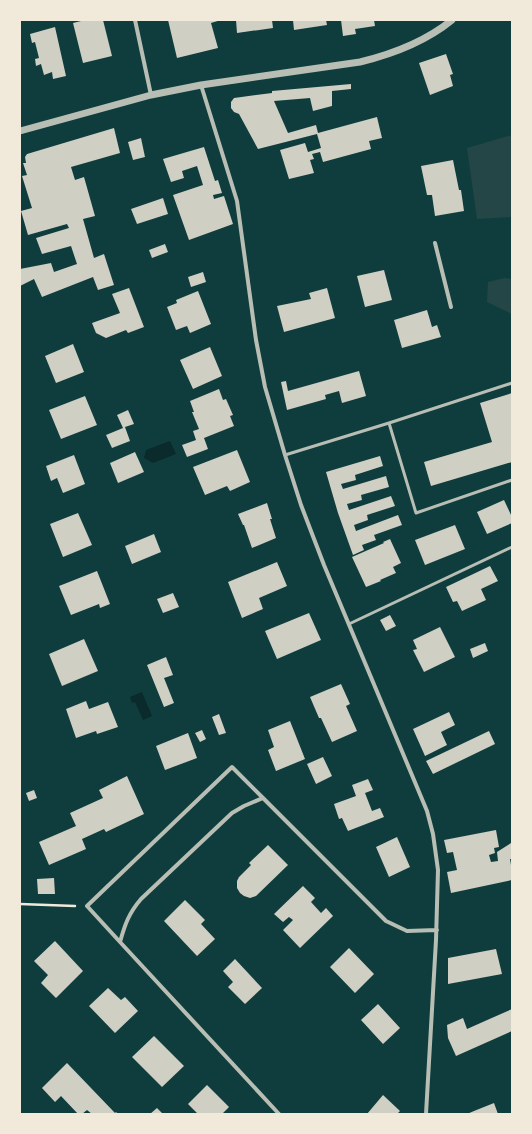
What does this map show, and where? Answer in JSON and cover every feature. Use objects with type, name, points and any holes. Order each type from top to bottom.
[{"type":"street","points":[[135,20],[151,95]]},
{"type":"street","points":[[20,130],[151,95],[201,85],[360,62],[382,57],[409,47],[452,20]]},
{"type":"street","points":[[201,85],[237,201],[257,346],[265,387],[285,455],[303,511],[427,812],[433,834],[438,870],[437,930],[426,1114]]},
{"type":"street","points":[[435,243],[451,307]]},
{"type":"street","points":[[279,1114],[88,906],[232,767],[386,921],[407,931],[437,930]]},
{"type":"street","points":[[120,942],[124,925],[132,910],[141,899],[232,813],[263,798]]},
{"type":"lane","points":[[285,455],[512,383]]},
{"type":"lane","points":[[389,423],[416,513],[512,480]]},
{"type":"lane","points":[[349,624],[512,548]]},
{"type":"path","points":[[20,904],[88,906]]},
{"type":"shaded area","points":[[512,135],[512,217],[477,219],[467,148]]},
{"type":"shaded area","points":[[505,278],[512,279],[512,314],[487,302],[488,282]]},
{"type":"shaded area","points":[[170,441],[176,454],[153,463],[144,458],[146,450]]},
{"type":"shaded area","points":[[142,692],[152,716],[143,720],[135,702],[132,703],[130,697]]},
{"type":"building","points":[[85,20],[103,20],[112,56],[83,63],[73,23]]},
{"type":"building","points":[[168,20],[221,20],[211,23],[218,48],[177,58]]},
{"type":"building","points":[[236,20],[272,20],[273,28],[237,33]]},
{"type":"building","points":[[293,20],[326,20],[327,25],[294,30]]},
{"type":"building","points":[[341,20],[374,20],[375,26],[355,29],[356,34],[343,36]]},
{"type":"building","points":[[55,27],[66,76],[53,79],[52,72],[44,75],[41,64],[36,66],[35,59],[39,58],[35,42],[32,43],[30,34]]},
{"type":"building","points":[[446,54],[453,74],[450,75],[453,86],[430,95],[419,63]]},
{"type":"building","points":[[351,84],[351,89],[332,91],[332,106],[313,111],[310,98],[274,101],[288,133],[316,125],[318,133],[377,117],[382,138],[369,141],[371,149],[323,162],[320,152],[312,154],[314,159],[310,160],[314,173],[289,179],[280,150],[305,143],[308,152],[321,148],[317,134],[258,149],[239,114],[234,112],[231,108],[231,102],[234,98],[272,93],[272,91]]},
{"type":"building","points":[[114,128],[120,153],[71,167],[75,180],[84,177],[95,216],[83,219],[94,258],[104,254],[114,285],[98,290],[93,277],[42,297],[34,279],[20,286],[20,269],[51,263],[54,272],[77,264],[71,246],[42,254],[36,238],[69,228],[67,224],[28,235],[21,211],[32,208],[22,176],[27,175],[23,163],[26,163],[25,157],[27,154]]},
{"type":"building","points":[[141,138],[145,157],[133,160],[128,142]]},
{"type":"building","points":[[204,147],[215,181],[218,180],[222,193],[213,195],[214,199],[224,196],[233,224],[189,240],[173,195],[203,185],[197,166],[182,171],[184,178],[171,182],[163,159]]},
{"type":"building","points":[[453,160],[459,190],[461,190],[464,211],[435,216],[432,195],[427,195],[421,166]]},
{"type":"building","points":[[163,198],[168,214],[137,224],[131,209]]},
{"type":"building","points":[[165,244],[168,252],[152,258],[149,250]]},
{"type":"building","points":[[384,270],[392,300],[365,307],[357,276]]},
{"type":"building","points":[[203,272],[206,282],[191,287],[188,277]]},
{"type":"building","points":[[129,288],[144,327],[128,333],[126,330],[106,338],[96,333],[92,323],[120,313],[112,294]]},
{"type":"building","points":[[327,288],[335,318],[284,332],[277,306],[311,299],[309,293]]},
{"type":"building","points":[[198,291],[211,324],[190,333],[187,326],[176,330],[167,307],[177,303],[176,300]]},
{"type":"building","points":[[427,310],[432,327],[437,325],[441,337],[402,348],[394,320]]},
{"type":"building","points":[[73,344],[84,372],[56,383],[45,356]]},
{"type":"building","points":[[210,347],[222,376],[193,389],[180,360]]},
{"type":"building","points":[[359,371],[366,396],[342,403],[339,391],[325,395],[326,399],[287,410],[281,382],[286,381],[288,391]]},
{"type":"building","points":[[219,389],[223,400],[226,399],[233,415],[230,416],[234,426],[204,438],[208,449],[187,457],[182,445],[196,440],[193,431],[199,429],[192,412],[194,412],[190,401]]},
{"type":"building","points":[[512,393],[512,462],[431,486],[424,462],[492,442],[480,403]]},
{"type":"building","points":[[85,396],[97,425],[61,439],[49,410]]},
{"type":"building","points":[[128,410],[134,424],[125,427],[130,441],[112,448],[106,435],[123,428],[117,415]]},
{"type":"building","points":[[237,450],[250,482],[230,491],[227,486],[205,495],[193,467]]},
{"type":"building","points":[[135,452],[144,472],[118,483],[110,463]]},
{"type":"building","points":[[74,455],[85,484],[63,493],[57,478],[51,481],[46,466]]},
{"type":"building","points":[[380,456],[383,466],[355,475],[356,480],[341,484],[343,489],[386,476],[389,487],[361,495],[362,500],[347,504],[349,510],[391,496],[395,506],[367,515],[368,520],[354,525],[356,531],[398,515],[402,525],[374,535],[376,540],[362,545],[364,550],[353,555],[338,513],[326,472]]},
{"type":"building","points":[[504,500],[512,517],[512,523],[487,534],[477,512]]},
{"type":"building","points":[[267,503],[276,538],[252,548],[244,525],[238,514]]},
{"type":"building","points":[[78,513],[92,545],[63,557],[50,524]]},
{"type":"building","points":[[455,525],[465,549],[425,565],[415,540]]},
{"type":"building","points":[[154,534],[161,552],[132,564],[125,546]]},
{"type":"building","points":[[390,539],[401,563],[393,567],[396,573],[366,587],[352,557]]},
{"type":"building","points":[[277,562],[287,586],[259,598],[263,609],[242,618],[228,582]]},
{"type":"building","points":[[490,566],[498,581],[481,589],[486,600],[462,611],[457,601],[453,602],[446,587]]},
{"type":"building","points":[[97,571],[110,604],[100,608],[99,604],[71,615],[59,586]]},
{"type":"building","points":[[173,593],[179,607],[163,613],[157,599]]},
{"type":"building","points":[[309,613],[321,640],[277,659],[265,631]]},
{"type":"building","points":[[390,615],[396,626],[386,631],[380,620]]},
{"type":"building","points":[[440,627],[455,657],[424,672],[413,650],[417,649],[413,640]]},
{"type":"building","points":[[84,639],[98,671],[62,686],[49,654]]},
{"type":"building","points":[[485,643],[488,651],[473,658],[470,649]]},
{"type":"building","points":[[166,657],[173,675],[164,678],[174,703],[164,707],[147,665]]},
{"type":"building","points":[[341,684],[350,704],[346,706],[357,731],[332,742],[310,697]]},
{"type":"building","points":[[86,701],[89,709],[108,702],[118,727],[97,734],[96,731],[76,738],[66,709]]},
{"type":"building","points":[[449,712],[455,725],[441,732],[447,745],[425,756],[413,729]]},
{"type":"building","points":[[219,714],[226,733],[219,735],[212,717]]},
{"type":"building","points":[[290,721],[305,759],[276,771],[268,750],[274,747],[268,730]]},
{"type":"building","points":[[202,730],[206,739],[200,742],[195,733]]},
{"type":"building","points":[[489,731],[495,744],[433,774],[426,761]]},
{"type":"building","points":[[188,733],[197,758],[165,770],[156,746]]},
{"type":"building","points":[[323,757],[332,776],[316,784],[307,764]]},
{"type":"building","points":[[127,776],[144,814],[106,832],[104,829],[82,839],[86,849],[49,865],[39,842],[76,826],[70,813],[103,798],[99,790]]},
{"type":"building","points":[[368,779],[373,790],[365,793],[372,811],[380,808],[384,817],[348,831],[342,818],[339,819],[334,804],[356,796],[352,785]]},
{"type":"building","points":[[34,790],[37,798],[29,801],[26,793]]},
{"type":"building","points":[[496,830],[499,847],[494,848],[495,853],[489,855],[491,862],[498,861],[497,852],[511,843],[512,859],[510,859],[512,880],[451,893],[447,872],[457,870],[453,852],[447,853],[444,840]]},
{"type":"building","points":[[397,837],[410,867],[389,877],[376,847]]},
{"type":"building","points":[[268,845],[288,865],[256,896],[250,898],[244,896],[237,888],[237,881],[251,865],[249,863]]},
{"type":"building","points":[[54,878],[55,894],[38,894],[37,879]]},
{"type":"building","points":[[303,886],[315,898],[311,902],[321,913],[326,908],[333,916],[300,948],[283,930],[293,920],[289,917],[283,922],[274,914]]},
{"type":"building","points":[[185,900],[205,920],[201,924],[215,939],[197,956],[164,921]]},
{"type":"building","points":[[55,941],[83,971],[56,998],[41,983],[48,975],[34,961]]},
{"type":"building","points":[[349,948],[374,974],[355,993],[330,967]]},
{"type":"building","points":[[496,949],[502,974],[448,984],[448,958]]},
{"type":"building","points":[[235,959],[262,988],[245,1004],[228,987],[233,982],[223,971]]},
{"type":"building","points":[[108,988],[121,1000],[125,997],[138,1011],[115,1033],[89,1006]]},
{"type":"building","points":[[378,1004],[400,1028],[383,1044],[361,1020]]},
{"type":"building","points":[[512,1009],[512,1031],[456,1056],[448,1038],[447,1025],[463,1018],[467,1029]]},
{"type":"building","points":[[154,1036],[184,1066],[162,1087],[132,1057]]},
{"type":"building","points":[[67,1063],[115,1113],[116,1112],[118,1114],[92,1114],[87,1110],[82,1114],[78,1114],[61,1096],[55,1102],[42,1088]]},
{"type":"building","points":[[207,1085],[229,1107],[222,1114],[198,1114],[188,1104]]},
{"type":"building","points":[[383,1095],[400,1111],[397,1114],[367,1114]]},
{"type":"building","points":[[494,1103],[498,1114],[467,1114],[474,1111]]},
{"type":"building","points":[[157,1108],[163,1114],[150,1114]]}]
